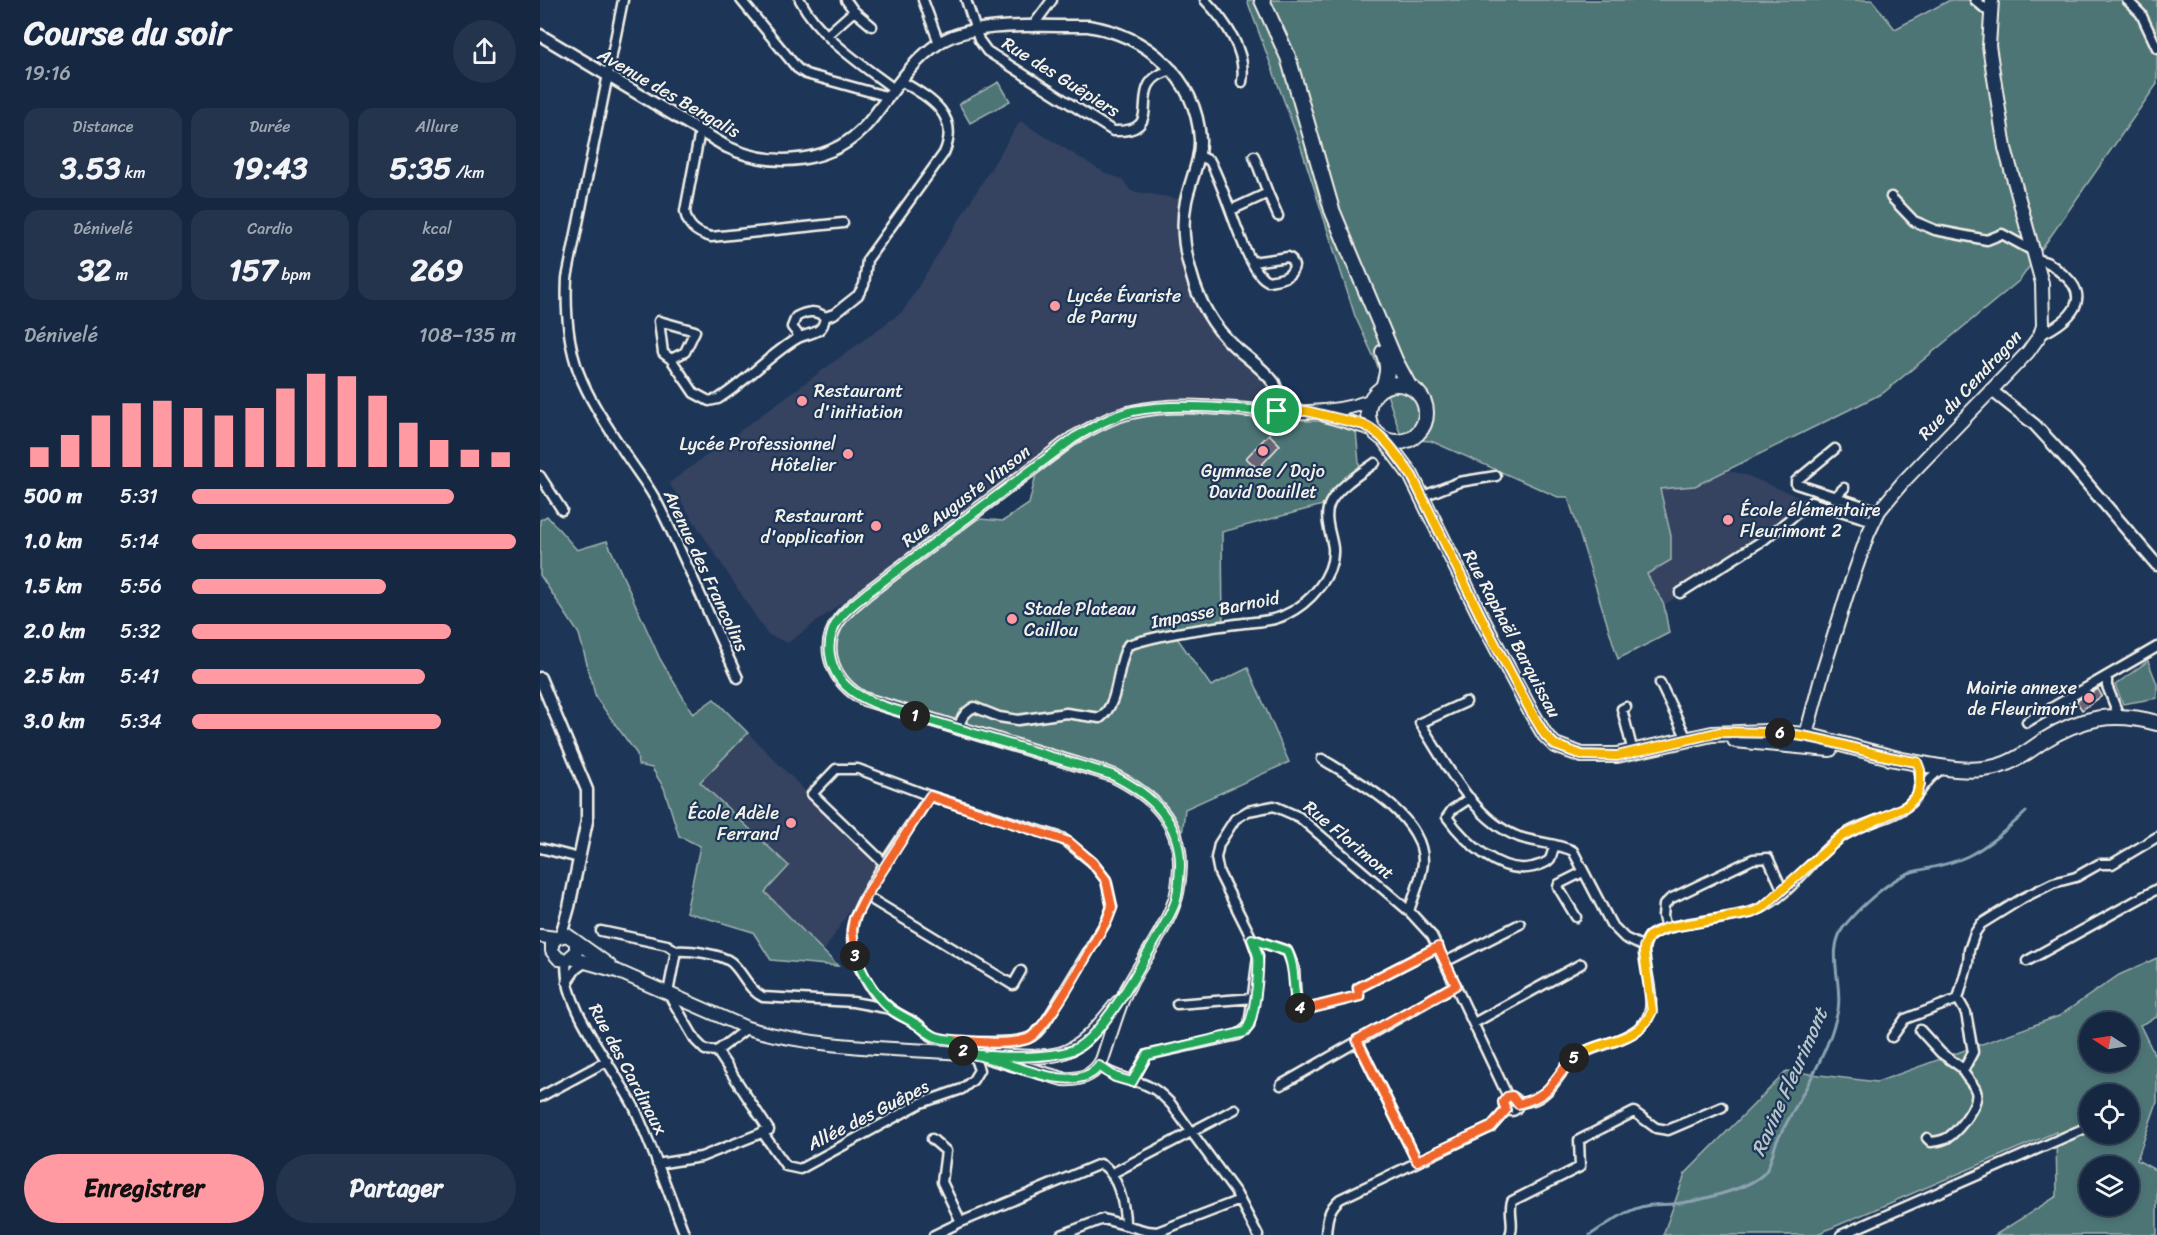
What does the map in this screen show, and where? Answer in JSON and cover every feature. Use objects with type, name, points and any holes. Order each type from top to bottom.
[{"type":"main road","points":[[1253,0],[1281,59],[1322,212],[1388,362],[1388,373],[1383,387],[1370,401],[1367,410],[1372,429],[1384,439],[1400,442],[1415,436],[1421,430],[1426,413],[1422,397],[1408,386],[1395,360],[1332,210],[1288,57],[1262,0]]},
{"type":"main road","name":"Rue du Cendragon","points":[[1806,735],[1823,671],[1876,516],[1903,482],[2028,352],[2040,335],[2044,313],[2042,283],[2005,148],[1989,46],[1991,6]]},
{"type":"main road","points":[[1383,387],[1391,384],[1408,386]]},
{"type":"main road","name":"Rue Auguste Vinson","points":[[969,1053],[1063,1079],[1078,1079],[1092,1074],[1101,1063],[1127,991],[1175,902],[1180,854],[1177,838],[1170,824],[1148,796],[1135,786],[1112,775],[958,730],[864,699],[850,692],[839,680],[831,666],[829,648],[832,633],[839,619],[867,593],[1074,438],[1103,422],[1131,412],[1172,407],[1306,411],[1336,410],[1370,401]]},
{"type":"main road","name":"Rue Auguste Vinson","points":[[1306,411],[1372,429]]},
{"type":"main road","name":"Rue Raphaël Barquissau","points":[[1412,476],[1410,454],[1415,436]]},
{"type":"main road","name":"Rue Raphaël Barquissau","points":[[1384,439],[1412,476],[1485,625],[1545,735],[1555,745],[1582,755],[1617,756],[1690,740],[1788,744],[1974,770],[1994,768],[2026,753],[2059,731],[2089,719],[2142,713],[2157,715]]},
{"type":"main road","name":"Rue Raphaël Barquissau","points":[[2121,716],[2157,723]]},
{"type":"main road","points":[[1690,740],[1735,736],[1800,740],[1806,735]]},
{"type":"main road","name":"Rue Raphaël Barquissau","points":[[1806,735],[1898,759]]},
{"type":"main road","points":[[540,937],[617,971]]},
{"type":"main road","points":[[564,947],[586,962],[617,971]]},
{"type":"main road","name":"Rue Auguste Vinson","points":[[617,971],[747,1028],[798,1039],[928,1051],[1033,1057],[1061,1054],[1085,1041],[1127,991]]},
{"type":"main road","points":[[1085,1041],[1099,1050],[1101,1063]]},
{"type":"main road","points":[[1046,1075],[1050,1062],[1061,1054]]},
{"type":"street","name":"Avenue des Francolins","points":[[623,0],[567,278],[566,316],[571,352],[580,379],[594,406],[657,502],[738,678]]},
{"type":"street","points":[[741,0],[797,68],[806,74],[925,95],[937,107],[950,127],[950,140],[944,153],[867,260],[864,285],[858,296],[834,314],[825,317]]},
{"type":"street","points":[[800,0],[813,20],[827,35],[895,89]]},
{"type":"street","points":[[846,0],[854,11],[872,26]]},
{"type":"street","points":[[923,0],[939,43]]},
{"type":"street","points":[[966,0],[975,29]]},
{"type":"street","points":[[1032,27],[1052,0]]},
{"type":"street","points":[[1205,0],[1237,44],[1244,73],[1242,82]]},
{"type":"street","points":[[1975,0],[1991,6]]},
{"type":"street","points":[[2127,0],[2141,14],[2157,48]]},
{"type":"street","points":[[827,35],[854,11]]},
{"type":"street","name":"Avenue des Bengalis","points":[[540,35],[700,131],[748,156],[778,161],[797,160],[830,150],[855,134],[867,124],[895,89],[939,43],[975,29],[1088,26],[1101,28],[1144,46],[1173,70],[1193,111],[1200,139],[1186,200],[1183,225],[1191,275],[1201,302],[1219,331],[1274,383],[1277,391],[1277,411]]},
{"type":"street","name":"Rue des Guêpiers","points":[[975,29],[987,51],[1113,131],[1139,127],[1143,121],[1148,85],[1153,77],[1173,70]]},
{"type":"street","points":[[700,131],[685,211],[686,219],[695,231],[711,237],[843,223]]},
{"type":"street","points":[[1198,155],[1210,161],[1231,210],[1234,226],[1252,262],[1262,278],[1268,281],[1285,278],[1291,274],[1294,266],[1292,259],[1288,257],[1252,262]]},
{"type":"street","points":[[1254,156],[1278,216]]},
{"type":"street","points":[[1231,210],[1268,193]]},
{"type":"street","points":[[1891,196],[1914,221],[1935,230],[1987,240],[2002,234],[2045,260],[2073,281],[2078,294],[2076,305],[2069,317],[2060,326],[2040,335]]},
{"type":"street","points":[[800,337],[792,327],[796,316],[809,311],[820,313],[825,317]]},
{"type":"street","points":[[671,359],[685,352],[695,331],[659,321],[663,353],[671,359],[694,393],[709,401],[726,394],[800,337],[817,332],[824,324],[825,317]]},
{"type":"street","points":[[1991,390],[2035,425],[2157,565]]},
{"type":"street","points":[[1835,449],[1796,481],[1796,484],[1876,516]]},
{"type":"street","name":"Impasse Barnoid","points":[[958,730],[960,721],[966,712],[974,707],[999,717],[1018,720],[1066,713],[1100,718],[1108,712],[1113,702],[1120,663],[1128,645],[1223,626],[1283,617],[1297,609],[1308,601],[1329,571],[1333,550],[1328,520],[1330,503],[1375,463]]},
{"type":"street","points":[[540,476],[562,510]]},
{"type":"street","points":[[1421,497],[1459,482],[1496,476]]},
{"type":"street","points":[[1834,498],[1844,488]]},
{"type":"street","points":[[1680,593],[1765,539],[1811,502],[1876,516]]},
{"type":"street","points":[[2027,722],[2157,647]]},
{"type":"street","points":[[2107,676],[2107,686],[2121,716]]},
{"type":"street","points":[[540,678],[587,790],[587,821],[564,947]]},
{"type":"street","points":[[1660,683],[1690,740]]},
{"type":"street","points":[[1466,702],[1420,723],[1470,798],[1479,809],[1518,837],[1573,851],[1617,932],[1644,947]]},
{"type":"street","points":[[1626,707],[1622,709],[1634,752]]},
{"type":"street","points":[[1322,759],[1375,791],[1408,824],[1416,836],[1421,848],[1422,869],[1409,911]]},
{"type":"street","points":[[1917,762],[1921,777],[1917,795]]},
{"type":"street","points":[[885,864],[812,794],[836,769],[846,767],[858,769],[930,796],[1069,842],[1092,862],[1106,880],[1112,907],[1107,920],[1045,1023],[1036,1034],[1028,1039],[1012,1040],[935,1038],[891,1009],[880,999],[862,972],[855,955],[852,930],[854,919],[885,864],[930,796]]},
{"type":"street","points":[[1326,1235],[1327,1221],[1332,1206],[1340,1199],[1491,1127],[1506,1110],[1515,1110],[1518,1104],[1537,1098],[1549,1089],[1579,1054],[1628,1037],[1644,1025],[1652,1011],[1644,947],[1649,936],[1666,928],[1751,913],[1767,905],[1842,836],[1901,810],[1917,795],[1928,778],[1946,767]]},
{"type":"street","points":[[1470,798],[1452,810],[1447,817],[1467,840],[1493,859],[1513,867],[1527,868],[1543,864],[1550,859],[1555,845]]},
{"type":"street","name":"Rue Florimont","points":[[1132,1082],[1147,1055],[1245,1032],[1251,1021],[1258,956],[1219,873],[1216,858],[1218,844],[1235,819],[1261,807],[1274,806],[1299,817],[1409,911],[1432,936],[1508,1097]]},
{"type":"street","points":[[1962,1068],[1973,1052],[1966,1013],[1958,999],[1974,933],[1981,924],[2023,898],[2053,883],[2076,878],[2099,864],[2112,864],[2157,837]]},
{"type":"street","points":[[540,848],[579,858]]},
{"type":"street","points":[[1666,928],[1663,916],[1664,905],[1670,899],[1754,859],[1768,858],[1784,891]]},
{"type":"street","points":[[1576,917],[1558,887],[1559,884],[1583,872]]},
{"type":"street","points":[[2026,961],[2157,889]]},
{"type":"street","points":[[866,896],[1013,985],[1021,971]]},
{"type":"street","points":[[1445,962],[1520,924]]},
{"type":"street","points":[[601,931],[667,945],[676,951],[686,950],[724,958],[732,963],[756,994],[763,997],[853,1002],[891,1009]]},
{"type":"street","points":[[1252,939],[1287,951],[1294,967],[1296,1003],[1299,1008],[1307,1009],[1359,996],[1358,988],[1438,947]]},
{"type":"street","name":"Rue des Cardinaux","points":[[564,947],[570,994],[634,1109],[685,1235]]},
{"type":"street","points":[[676,951],[668,993],[696,1041],[705,1050],[717,1051],[747,1028]]},
{"type":"street","points":[[567,984],[576,969],[586,962]]},
{"type":"street","points":[[1474,1023],[1581,964]]},
{"type":"street","points":[[1281,1085],[1456,985]]},
{"type":"street","points":[[1177,1004],[1254,998]]},
{"type":"street","points":[[1892,1037],[1905,1019],[1958,999]]},
{"type":"street","points":[[1920,1030],[1941,1053],[1962,1068],[1976,1089],[1975,1102],[1966,1120],[1950,1136],[1941,1141],[1931,1142],[1926,1138]]},
{"type":"street","points":[[928,1051],[935,1038]]},
{"type":"street","points":[[953,1040],[969,1053]]},
{"type":"street","points":[[1357,1040],[1417,1161]]},
{"type":"street","name":"Allée des Guêpes","points":[[717,1051],[769,1130],[762,1132],[786,1166],[800,1168],[921,1103],[962,1089],[973,1080],[979,1070],[969,1053]]},
{"type":"street","points":[[540,1097],[607,1061]]},
{"type":"street","points":[[1101,1063],[1115,1077],[1147,1085],[1159,1092],[1193,1133],[1240,1200],[1258,1235]]},
{"type":"street","points":[[1506,1110],[1503,1102],[1508,1097],[1517,1100],[1518,1104]]},
{"type":"street","points":[[1510,1235],[1512,1230],[1509,1209],[1512,1201],[1580,1167],[1579,1140],[1635,1113],[1656,1128],[1668,1130],[1722,1107]]},
{"type":"street","points":[[1112,1174],[1235,1110]]},
{"type":"street","points":[[1840,1235],[2079,1131]]},
{"type":"street","points":[[657,1164],[701,1156],[762,1132]]},
{"type":"street","points":[[932,1139],[946,1151],[942,1182],[961,1222]]},
{"type":"street","points":[[934,1235],[1100,1164],[1112,1174],[1125,1209],[1125,1224]]},
{"type":"street","points":[[1060,1235],[1103,1219],[1125,1224],[1140,1232],[1156,1232],[1240,1200]]},
{"type":"shaded area","points":[[1020,121],[1105,173],[1122,179],[1131,191],[1186,200],[1185,246],[1215,326],[1268,376],[1277,411],[1103,422],[867,593],[862,588],[788,643],[767,634],[669,483],[903,311]]},
{"type":"shaded area","name":"École élémentaire Fleurimont 2","points":[[1677,461],[1743,474],[1811,502],[1765,539],[1664,605],[1647,573],[1671,560],[1671,536],[1659,486]]},
{"type":"shaded area","name":"École Adèle Ferrand","points":[[748,733],[879,865],[824,951],[765,892],[789,867],[700,782]]},
{"type":"green space","points":[[1247,0],[1872,0],[1895,29],[1950,0],[2157,0],[2157,84],[2020,280],[1883,393],[1695,486],[1660,489],[1671,536],[1671,560],[1647,574],[1664,605],[1669,633],[1618,659],[1568,497],[1558,497],[1431,441],[1402,439],[1377,364],[1355,316],[1301,147]]},
{"type":"green space","points":[[999,82],[1010,101],[970,123],[959,104]]},
{"type":"green space","points":[[1306,411],[1306,421],[1319,421],[1356,430],[1360,474],[1330,503],[1222,532],[1223,626],[1175,635],[1211,686],[1248,668],[1289,762],[1185,809],[1180,854],[1177,838],[1135,786],[864,699],[839,680],[832,633],[839,619],[969,518],[1003,521],[1029,504],[1038,466],[1073,438],[1132,412]]},
{"type":"green space","points":[[547,516],[577,550],[607,541],[660,659],[693,714],[714,699],[748,733],[700,782],[789,866],[765,892],[838,966],[771,960],[753,932],[686,912],[700,846],[679,836],[664,788],[652,768],[638,765],[637,754],[596,698],[579,634],[540,575],[540,520]]},
{"type":"green space","points":[[2148,661],[2157,684],[2157,698],[2123,704],[2115,685]]},
{"type":"green space","points":[[2157,958],[2157,1017],[2140,1025],[2157,1060],[2157,1102],[2138,1156],[2079,1156],[2079,1216],[2139,1216],[2139,1161],[2157,1171],[2157,1235],[1995,1235],[2057,1196],[2056,1132],[1815,1235],[1663,1235],[1685,1174],[1787,1071],[1877,1082],[2059,1016],[2119,975]]},
{"type":"building","name":"Gymnase / Dojo David Douillet","points":[[1269,434],[1280,445],[1258,469],[1246,458]]},
{"type":"building","name":"Mairie annexe de Fleurimont","points":[[2098,689],[2102,696],[2082,710],[2076,701]]},
{"type":"waterway","name":"Ravine Fleurimont","points":[[1590,1235],[1634,1209],[1649,1205],[1682,1203],[1722,1194],[1759,1178],[1766,1171],[1777,1141],[1820,1061],[1833,1027],[1839,999],[1836,945],[1845,925],[1858,910],[1895,880],[1912,872],[1947,864],[1976,852],[2026,812]]},
{"type":"place","name":"Lycée Évariste de Parny","points":[[1055,306]]},
{"type":"place","name":"Restaurant d'initiation","points":[[802,401]]},
{"type":"place","name":"Gymnase / Dojo David Douillet","points":[[1263,451]]},
{"type":"place","name":"Lycée Professionnel Hôtelier","points":[[848,454]]},
{"type":"place","name":"École élémentaire Fleurimont 2","points":[[1728,520]]},
{"type":"place","name":"Restaurant d'application","points":[[876,526]]},
{"type":"place","name":"Stade Plateau Caillou","points":[[1012,619]]},
{"type":"place","name":"Mairie annexe de Fleurimont","points":[[2089,698]]},
{"type":"place","name":"École Adèle Ferrand","points":[[791,823]]},
{"type":"route","points":[[1277,411],[1172,407],[1131,412],[1103,422],[1074,438],[867,593],[839,619],[832,633],[829,648],[831,666],[839,680],[850,692],[864,699],[958,730],[1112,775],[1135,786],[1161,809],[1177,838],[1180,854],[1175,902],[1127,991],[1080,1046],[1061,1054],[1033,1057],[1005,1056],[973,1053],[964,1053],[953,1040],[1028,1039],[1036,1034],[1045,1023],[1107,920],[1112,907],[1106,880],[1092,862],[1069,842],[930,796],[885,864],[854,919],[852,930],[855,955],[862,972],[880,999],[891,1009],[935,1038],[953,1040],[964,1053],[973,1053],[1046,1075],[1071,1080],[1086,1077],[1096,1071],[1099,1066],[1115,1077],[1132,1082],[1147,1055],[1245,1032],[1251,1021],[1258,956],[1252,939],[1287,951],[1294,967],[1296,1003],[1299,1008],[1307,1009],[1359,996],[1358,988],[1438,947],[1456,985],[1357,1040],[1417,1161],[1491,1127],[1506,1110],[1503,1102],[1507,1097],[1512,1096],[1518,1104],[1537,1098],[1549,1089],[1579,1054],[1628,1037],[1640,1029],[1652,1011],[1644,953],[1649,936],[1666,928],[1751,913],[1767,905],[1842,836],[1907,806],[1917,795],[1921,777],[1920,770],[1917,762],[1806,735],[1767,732],[1720,732],[1617,756],[1582,755],[1555,745],[1545,735],[1530,710],[1485,625],[1412,476],[1396,453],[1384,439],[1364,425],[1306,411],[1277,411]]}]
